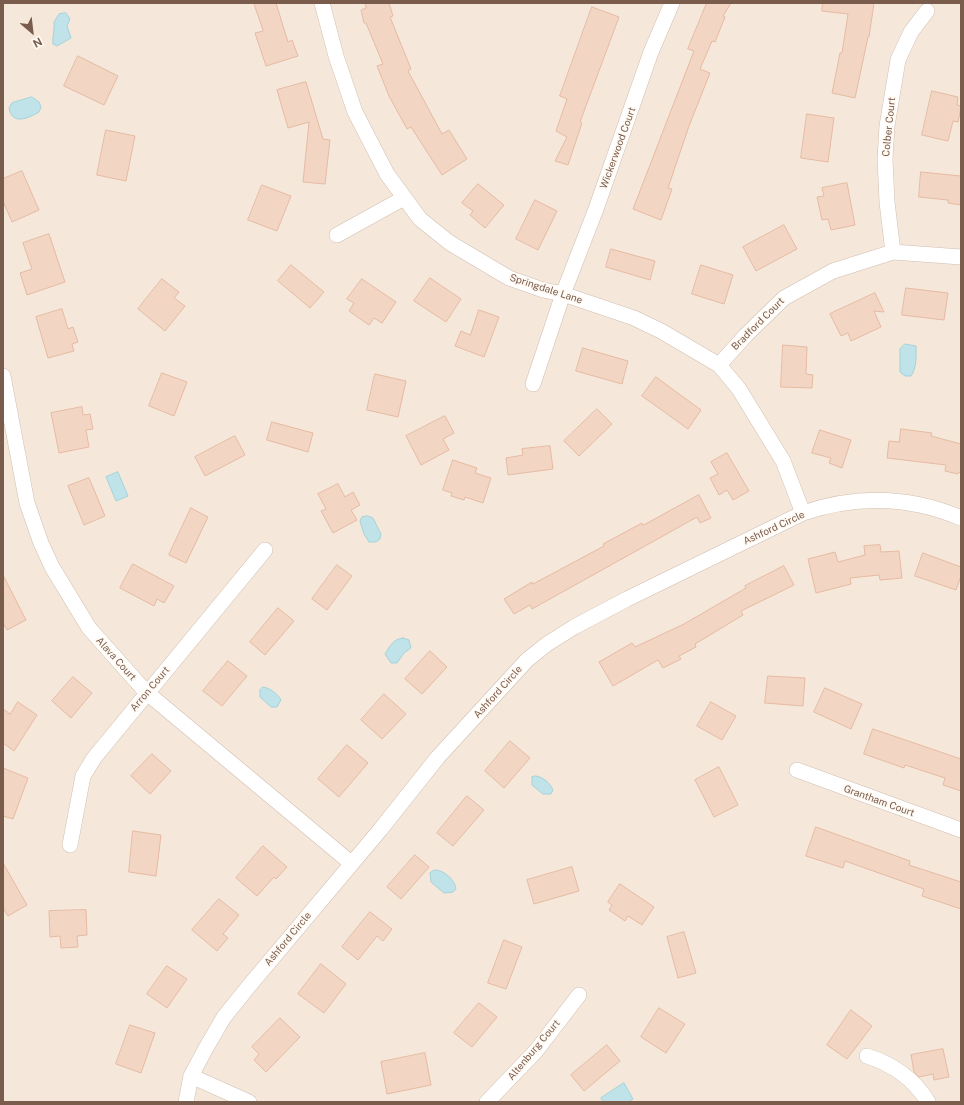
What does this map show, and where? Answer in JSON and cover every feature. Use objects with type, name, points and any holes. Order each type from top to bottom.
[{"type":"street","name":"Springdale Lane","points":[[322,3],[336,56],[355,112],[387,174],[420,219],[450,243],[489,268],[523,283],[563,294],[634,318],[661,331],[719,365],[739,389],[783,461],[803,513]]},
{"type":"street","name":"Wickerwood Court","points":[[533,384],[563,294],[601,194],[651,52],[672,3]]},
{"type":"street","name":"Colber Court","points":[[893,252],[886,180],[885,159],[887,126],[898,60],[911,32],[927,11]]},
{"type":"street","points":[[337,235],[404,198]]},
{"type":"street","name":"Bradford Court","points":[[719,365],[746,335],[784,298],[833,271],[893,252],[961,257]]},
{"type":"street","name":"Alava Court","points":[[3,376],[26,503],[41,544],[52,567],[89,628],[146,692],[351,863]]},
{"type":"street","name":"Ashford Circle","points":[[186,1102],[191,1076],[224,1017],[380,830],[438,757],[527,660],[547,644],[574,627],[627,599],[803,513],[820,507],[857,501],[909,501],[961,518]]},
{"type":"street","name":"Arron Court","points":[[70,845],[83,776],[94,758],[146,692],[266,550]]},
{"type":"street","name":"Grantham Court","points":[[797,770],[961,830]]},
{"type":"street","name":"Altenburg Court","points":[[487,1102],[536,1051],[578,995]]},
{"type":"street","points":[[867,1056],[896,1068],[928,1102]]},
{"type":"street","points":[[191,1076],[249,1102]]},
{"type":"shaded area","points":[[3,3],[961,3],[961,1102],[3,1102]]},
{"type":"water","points":[[66,13],[70,19],[67,26],[71,38],[57,46],[53,44],[54,22],[59,14]]},
{"type":"water","points":[[32,97],[39,102],[41,107],[39,112],[21,119],[17,119],[11,114],[9,108],[12,103]]},
{"type":"water","points":[[905,344],[916,346],[915,365],[911,376],[905,376],[900,372],[900,349]]},
{"type":"water","points":[[118,472],[128,496],[116,501],[106,477]]},
{"type":"water","points":[[368,516],[373,518],[381,534],[380,539],[376,542],[369,542],[364,534],[360,521],[362,517]]},
{"type":"water","points":[[403,638],[409,640],[411,648],[404,653],[397,663],[391,663],[385,654],[394,641]]},
{"type":"water","points":[[263,687],[271,690],[280,698],[281,700],[277,707],[271,707],[260,697],[260,690]]},
{"type":"water","points":[[536,776],[544,779],[550,785],[553,790],[551,794],[543,794],[532,785],[532,777]]},
{"type":"water","points":[[435,870],[442,872],[454,882],[456,889],[453,892],[444,893],[431,882],[430,873]]},
{"type":"water","points":[[624,1083],[633,1099],[628,1102],[603,1102],[601,1098]]},
{"type":"building","points":[[254,3],[276,3],[288,42],[292,40],[298,56],[266,66],[255,33],[263,31]]},
{"type":"building","points":[[365,3],[389,3],[393,16],[390,17],[411,69],[408,71],[442,134],[449,130],[467,159],[442,175],[411,127],[407,129],[389,96],[377,66],[383,64],[366,23],[364,23],[361,10],[366,8]]},
{"type":"building","points":[[707,3],[731,3],[723,16],[725,17],[715,42],[712,41],[700,69],[710,73],[689,126],[668,188],[672,189],[661,220],[633,209],[694,51],[688,49]]},
{"type":"building","points":[[823,3],[874,3],[869,37],[855,98],[832,93],[840,53],[842,53],[848,14],[822,11]]},
{"type":"building","points":[[592,7],[619,17],[580,122],[582,123],[568,165],[555,161],[567,137],[556,131],[567,99],[560,96]]},
{"type":"building","points":[[78,56],[118,76],[104,105],[64,86]]},
{"type":"building","points":[[306,82],[323,139],[330,140],[325,184],[303,182],[309,122],[288,128],[277,90]]},
{"type":"building","points":[[932,91],[958,97],[957,105],[961,106],[958,122],[953,121],[948,141],[922,135]]},
{"type":"building","points":[[807,114],[834,118],[828,162],[801,158]]},
{"type":"building","points":[[106,130],[135,136],[126,181],[97,175]]},
{"type":"building","points":[[22,171],[39,210],[12,222],[3,201],[3,179]]},
{"type":"building","points":[[921,172],[961,176],[961,205],[948,203],[948,200],[919,197]]},
{"type":"building","points":[[847,183],[855,225],[831,230],[828,219],[822,220],[817,197],[824,196],[822,188]]},
{"type":"building","points":[[478,184],[504,205],[485,228],[470,215],[473,211],[462,203]]},
{"type":"building","points":[[262,185],[291,196],[277,231],[248,220]]},
{"type":"building","points":[[535,200],[557,211],[538,250],[516,239]]},
{"type":"building","points":[[784,225],[797,249],[756,271],[743,247]]},
{"type":"building","points":[[49,234],[65,282],[27,295],[20,273],[32,269],[23,243]]},
{"type":"building","points":[[611,249],[655,261],[650,280],[606,267]]},
{"type":"building","points":[[291,265],[324,292],[310,308],[278,281]]},
{"type":"building","points":[[701,265],[733,275],[724,304],[692,294]]},
{"type":"building","points":[[430,278],[461,299],[446,322],[414,301]]},
{"type":"building","points":[[162,279],[179,292],[174,298],[185,306],[165,331],[138,309]]},
{"type":"building","points":[[362,279],[396,302],[382,323],[374,318],[369,325],[349,311],[354,303],[347,299]]},
{"type":"building","points":[[906,288],[948,293],[944,320],[902,315]]},
{"type":"building","points":[[875,293],[884,312],[874,311],[881,327],[851,341],[848,333],[841,336],[830,314]]},
{"type":"building","points":[[62,309],[68,329],[73,327],[78,342],[72,344],[74,351],[48,358],[36,317]]},
{"type":"building","points":[[479,310],[499,317],[484,357],[455,346],[461,331],[470,335]]},
{"type":"building","points":[[783,345],[807,347],[806,374],[813,375],[812,388],[781,387]]},
{"type":"building","points":[[583,348],[628,361],[622,384],[576,371]]},
{"type":"building","points":[[162,373],[187,382],[174,416],[149,406]]},
{"type":"building","points":[[375,374],[406,381],[398,417],[367,410]]},
{"type":"building","points":[[656,377],[701,410],[688,429],[642,396]]},
{"type":"building","points":[[82,407],[83,415],[90,414],[93,429],[86,430],[89,447],[59,453],[51,413]]},
{"type":"building","points":[[597,409],[612,424],[579,456],[564,441]]},
{"type":"building","points":[[445,416],[454,433],[443,439],[449,450],[421,465],[406,436]]},
{"type":"building","points":[[272,422],[313,433],[308,452],[267,440]]},
{"type":"building","points":[[901,429],[932,433],[931,436],[961,444],[961,473],[959,472],[958,474],[945,471],[946,465],[887,458],[889,441],[899,442]]},
{"type":"building","points":[[820,430],[851,440],[842,468],[829,463],[831,458],[812,453]]},
{"type":"building","points":[[235,436],[245,455],[205,476],[195,457]]},
{"type":"building","points":[[550,446],[553,469],[508,475],[506,458],[523,455],[522,449]]},
{"type":"building","points":[[727,453],[749,491],[733,500],[727,490],[719,495],[710,478],[718,474],[711,462]]},
{"type":"building","points":[[453,460],[477,468],[475,473],[491,478],[483,503],[465,497],[464,500],[451,496],[452,493],[443,490]]},
{"type":"building","points":[[89,478],[105,516],[84,525],[68,486]]},
{"type":"building","points":[[338,484],[345,497],[353,492],[360,505],[351,510],[357,520],[333,533],[321,511],[326,509],[318,494]]},
{"type":"building","points":[[699,495],[711,518],[700,523],[697,517],[532,609],[530,605],[514,614],[504,599],[532,582],[533,584],[604,546],[603,544],[642,523],[643,525]]},
{"type":"building","points":[[191,508],[208,517],[186,563],[169,555]]},
{"type":"building","points":[[880,545],[881,552],[899,551],[902,578],[880,580],[879,575],[850,578],[851,584],[816,593],[808,559],[835,552],[838,562],[865,555],[864,546]]},
{"type":"building","points":[[923,553],[961,567],[961,576],[956,590],[915,576]]},
{"type":"building","points":[[133,564],[174,586],[164,603],[157,599],[154,606],[120,588]]},
{"type":"building","points":[[337,565],[352,576],[327,610],[312,599]]},
{"type":"building","points":[[784,566],[794,585],[741,611],[743,615],[695,644],[696,647],[679,656],[681,659],[663,668],[658,660],[613,686],[599,662],[632,643],[635,647],[684,624],[746,588],[745,586]]},
{"type":"building","points":[[3,575],[26,620],[7,630],[3,623]]},
{"type":"building","points":[[278,608],[294,621],[265,655],[250,642]]},
{"type":"building","points":[[430,651],[447,667],[422,694],[405,679]]},
{"type":"building","points":[[228,661],[247,676],[222,706],[203,691]]},
{"type":"building","points":[[768,676],[805,678],[803,706],[765,703]]},
{"type":"building","points":[[73,677],[92,693],[71,718],[52,701]]},
{"type":"building","points":[[825,688],[862,704],[851,729],[814,712]]},
{"type":"building","points":[[384,694],[406,714],[382,739],[361,720]]},
{"type":"building","points":[[18,702],[37,715],[14,751],[3,743],[3,709],[10,714]]},
{"type":"building","points":[[711,702],[736,716],[722,740],[697,726]]},
{"type":"building","points":[[873,729],[961,759],[961,791],[943,785],[945,778],[905,765],[904,768],[864,754]]},
{"type":"building","points":[[510,741],[530,758],[504,788],[485,771]]},
{"type":"building","points":[[347,745],[368,763],[339,797],[318,779]]},
{"type":"building","points":[[152,754],[171,771],[150,794],[131,776]]},
{"type":"building","points":[[719,767],[738,805],[714,817],[695,780]]},
{"type":"building","points":[[3,768],[28,778],[13,819],[3,816]]},
{"type":"building","points":[[467,796],[484,810],[453,846],[437,833]]},
{"type":"building","points":[[816,827],[910,861],[909,865],[961,882],[961,909],[922,896],[924,889],[845,861],[843,868],[806,856]]},
{"type":"building","points":[[133,831],[161,835],[156,876],[129,872]]},
{"type":"building","points":[[263,846],[287,867],[276,879],[274,877],[257,896],[236,878]]},
{"type":"building","points":[[415,855],[429,867],[401,899],[387,887]]},
{"type":"building","points":[[3,863],[27,905],[8,916],[3,908]]},
{"type":"building","points":[[572,867],[579,891],[534,904],[527,880]]},
{"type":"building","points":[[620,884],[654,907],[642,925],[628,916],[625,921],[609,910],[612,905],[608,902]]},
{"type":"building","points":[[219,899],[239,915],[223,934],[228,938],[217,951],[192,930]]},
{"type":"building","points":[[86,910],[87,935],[77,936],[78,947],[61,948],[60,936],[50,937],[49,911]]},
{"type":"building","points":[[370,912],[392,929],[383,941],[377,936],[358,960],[342,947]]},
{"type":"building","points":[[684,932],[696,973],[678,978],[667,937]]},
{"type":"building","points":[[504,940],[522,947],[506,989],[488,983]]},
{"type":"building","points":[[321,964],[346,984],[324,1013],[298,994]]},
{"type":"building","points":[[167,966],[187,979],[167,1008],[147,994]]},
{"type":"building","points":[[479,1003],[497,1017],[472,1047],[454,1033]]},
{"type":"building","points":[[659,1008],[685,1024],[666,1053],[641,1037]]},
{"type":"building","points":[[851,1010],[872,1026],[847,1059],[827,1045]]},
{"type":"building","points":[[280,1018],[300,1037],[266,1072],[254,1060],[259,1054],[252,1047]]},
{"type":"building","points":[[130,1025],[155,1033],[141,1073],[116,1064]]},
{"type":"building","points":[[607,1045],[620,1061],[584,1091],[571,1075]]},
{"type":"building","points":[[943,1049],[949,1077],[934,1080],[933,1074],[919,1077],[914,1072],[911,1055]]},
{"type":"building","points":[[425,1053],[431,1085],[387,1094],[381,1062]]}]
